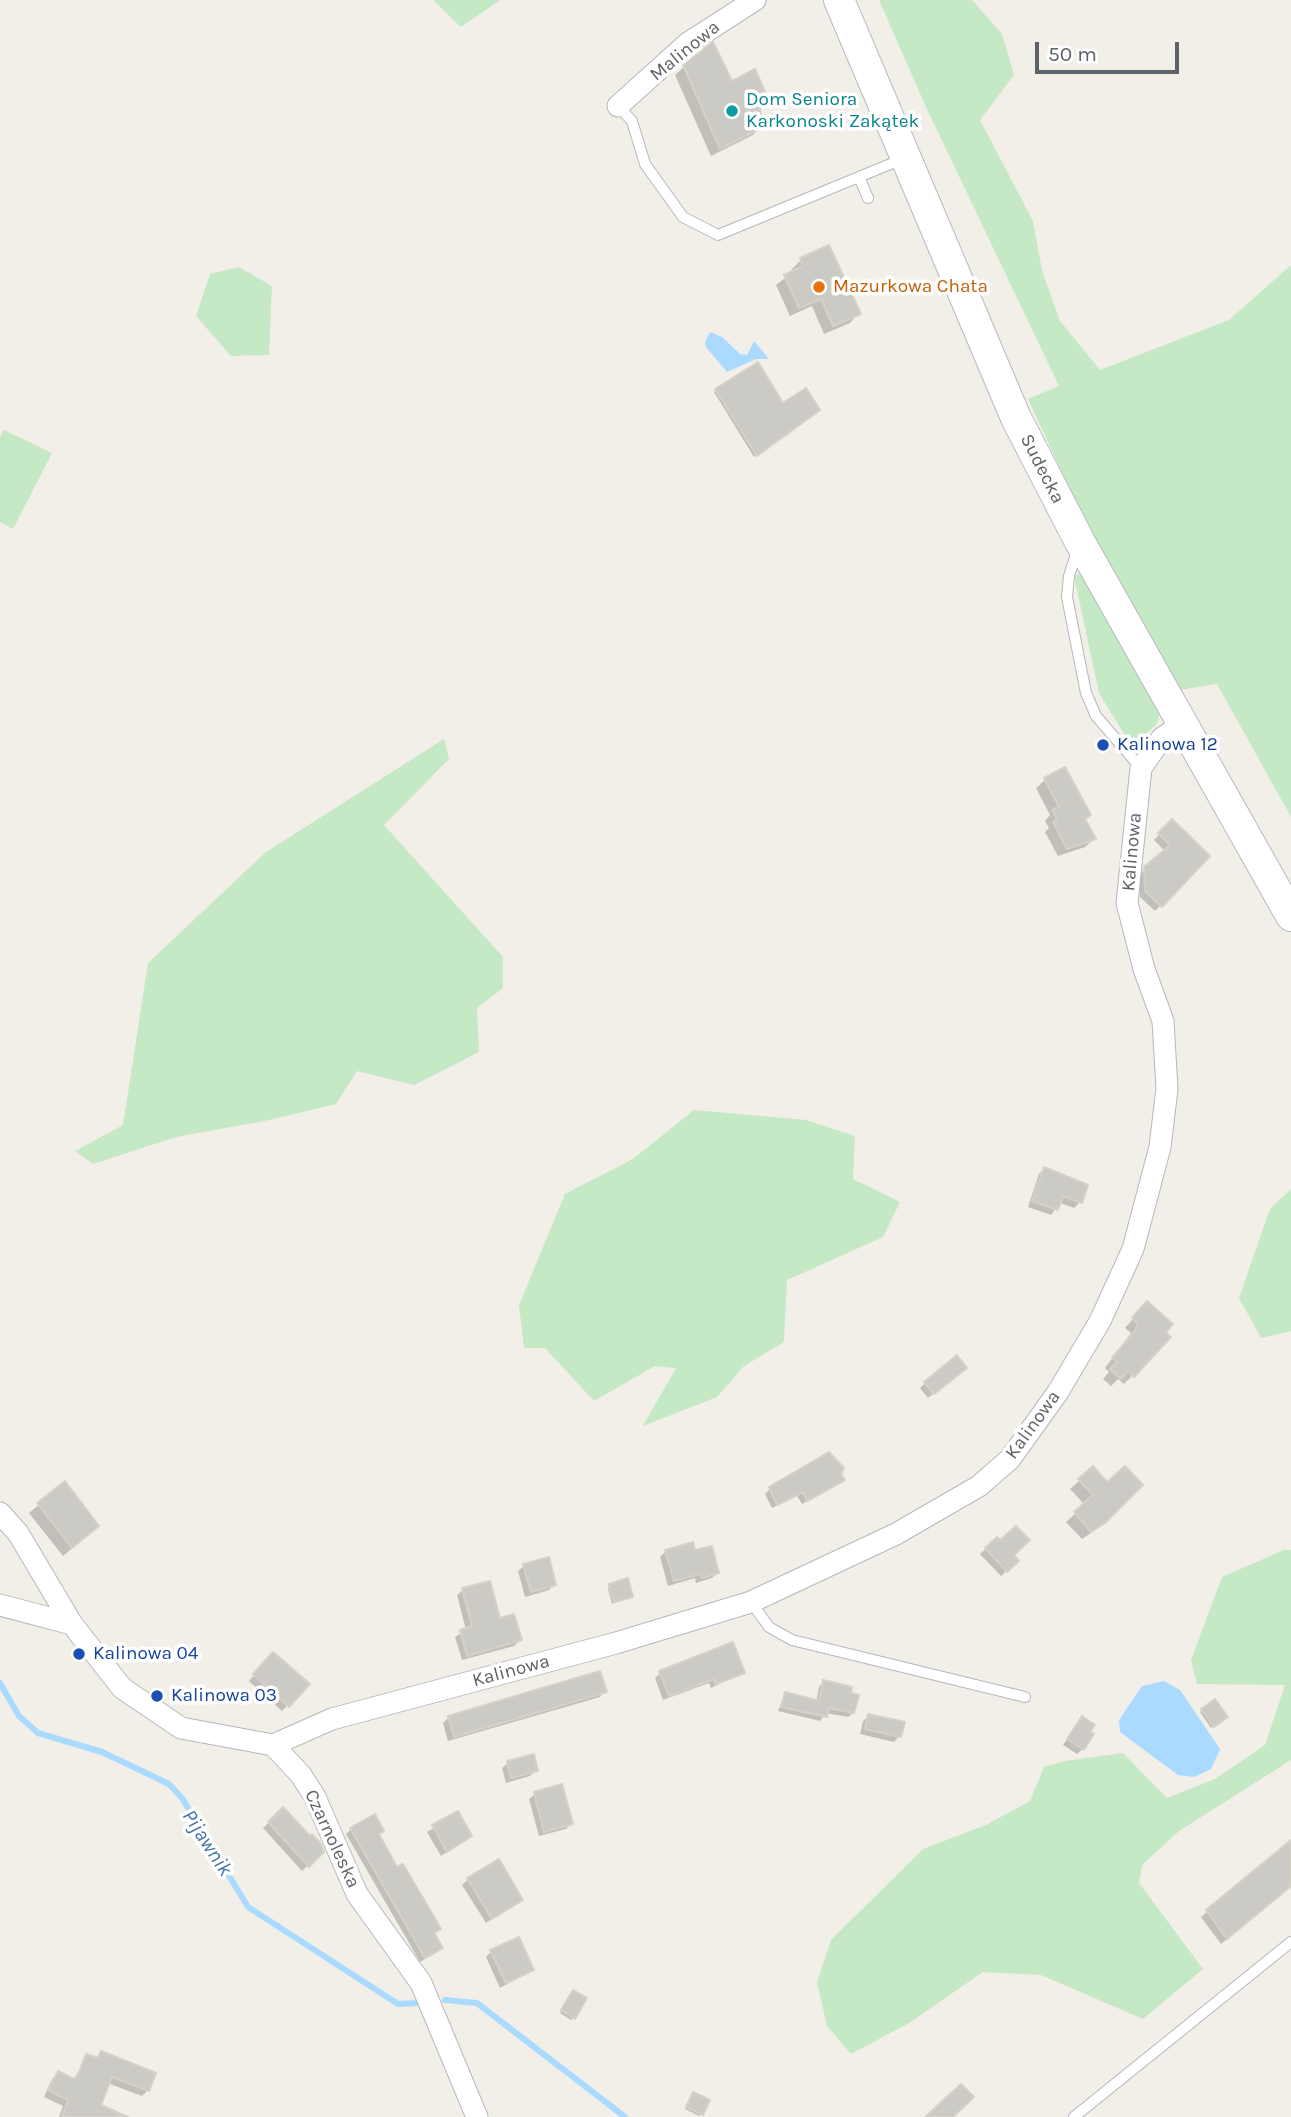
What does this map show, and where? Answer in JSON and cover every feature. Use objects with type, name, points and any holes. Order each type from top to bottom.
[{"type":"main road","name":"Sudecka","points":[[839,0],[1016,418],[1080,542],[1291,916]]},
{"type":"street","name":"Malinowa","points":[[618,106],[688,43],[759,3]]},
{"type":"street","name":"Kalinowa","points":[[273,1745],[332,1719],[603,1646],[751,1602],[917,1523],[979,1486],[1010,1459],[1058,1391],[1100,1321],[1133,1249],[1160,1147],[1167,1089],[1163,1021],[1144,969],[1128,903],[1141,768],[1162,738],[1182,725]]},
{"type":"street","points":[[0,1513],[18,1533],[72,1624],[122,1688],[181,1728],[273,1745]]},
{"type":"street","points":[[0,1605],[72,1624]]},
{"type":"street","name":"Czarnoleska","points":[[273,1745],[301,1775],[315,1797],[357,1895],[421,1983],[477,2117]]},
{"type":"lane","points":[[618,106],[632,121],[645,164],[683,217],[718,235],[860,179],[905,158]]},
{"type":"lane","points":[[860,179],[868,198]]},
{"type":"lane","points":[[1080,542],[1069,576],[1067,597],[1086,693],[1096,716],[1141,768]]},
{"type":"lane","points":[[751,1602],[769,1627],[792,1640],[1025,1697]]},
{"type":"lane","points":[[1074,2117],[1291,1942]]},
{"type":"green space","points":[[433,0],[500,0],[461,27]]},
{"type":"green space","points":[[879,0],[972,0],[1002,34],[1014,75],[980,120],[1033,221],[1042,271],[1060,321],[1100,370],[1229,320],[1291,265],[1291,817],[1217,684],[1179,690],[1084,520],[1028,399],[1059,386],[926,107]]},
{"type":"green space","points":[[239,267],[272,286],[269,355],[231,356],[196,316],[210,274]]},
{"type":"green space","points":[[4,430],[52,453],[13,529],[0,522],[0,437]]},
{"type":"green space","points":[[1085,573],[1160,711],[1157,724],[1135,744],[1129,742],[1099,693],[1074,576]]},
{"type":"green space","points":[[444,739],[449,759],[384,825],[503,957],[503,988],[477,1008],[479,1052],[414,1085],[357,1071],[336,1104],[269,1120],[176,1137],[93,1164],[75,1151],[123,1125],[148,963],[266,852]]},
{"type":"green space","points":[[694,1110],[806,1120],[855,1136],[853,1179],[900,1202],[883,1237],[787,1280],[784,1342],[744,1366],[717,1397],[643,1426],[676,1368],[655,1366],[594,1401],[545,1348],[524,1348],[519,1305],[565,1194],[633,1159]]},
{"type":"green space","points":[[1291,1189],[1291,1331],[1261,1338],[1239,1298],[1270,1209]]},
{"type":"green space","points":[[1284,1550],[1291,1550],[1291,1760],[1179,1831],[1142,1865],[1139,1883],[1203,1969],[1143,2019],[1041,1975],[983,1972],[909,2023],[851,2054],[827,2026],[817,1982],[831,1940],[923,1849],[986,1825],[1030,1801],[1044,1767],[1065,1761],[1123,1753],[1167,1798],[1215,1779],[1265,1745],[1285,1685],[1197,1684],[1191,1660],[1222,1577]]},
{"type":"water","points":[[710,332],[722,337],[740,354],[747,355],[754,341],[769,359],[756,359],[727,372],[706,347],[705,342]]},
{"type":"water","points":[[1164,1681],[1180,1690],[1220,1749],[1211,1769],[1194,1777],[1178,1775],[1120,1732],[1119,1720],[1142,1686]]},
{"type":"building","name":"Dom Seniora Karkonoski Zakątek","points":[[713,42],[732,81],[755,69],[765,92],[758,96],[763,127],[720,149],[683,65]]},
{"type":"building","name":"Mazurkowa Chata","points":[[829,245],[861,314],[833,326],[821,299],[799,308],[784,275],[803,266],[800,258]]},
{"type":"building","points":[[758,362],[783,403],[806,388],[820,410],[757,456],[715,389]]},
{"type":"building","points":[[1065,767],[1091,815],[1085,819],[1096,839],[1067,849],[1053,822],[1057,819],[1052,810],[1059,807],[1044,778]]},
{"type":"building","points":[[1172,819],[1210,856],[1162,907],[1145,891],[1144,867],[1170,845],[1158,833]]},
{"type":"building","points":[[1044,1167],[1088,1185],[1082,1203],[1063,1196],[1058,1210],[1032,1201]]},
{"type":"building","points":[[1147,1301],[1173,1324],[1166,1333],[1171,1337],[1134,1377],[1128,1371],[1121,1379],[1110,1369],[1117,1362],[1112,1358],[1135,1331],[1138,1324],[1132,1318]]},
{"type":"building","points":[[957,1355],[967,1368],[934,1394],[924,1382]]},
{"type":"building","points":[[829,1452],[844,1468],[841,1474],[845,1480],[807,1501],[803,1492],[777,1505],[769,1487]]},
{"type":"building","points":[[1093,1466],[1107,1482],[1125,1466],[1143,1485],[1105,1523],[1091,1532],[1074,1512],[1093,1495],[1078,1479]]},
{"type":"building","points":[[65,1481],[99,1526],[72,1548],[37,1503]]},
{"type":"building","points":[[1016,1526],[1030,1540],[1014,1555],[1019,1561],[1007,1572],[985,1548],[997,1537],[1000,1540]]},
{"type":"building","points":[[693,1542],[695,1550],[712,1546],[719,1573],[702,1578],[700,1574],[674,1581],[665,1550]]},
{"type":"building","points":[[549,1557],[556,1585],[531,1592],[523,1564]]},
{"type":"building","points":[[628,1578],[633,1597],[614,1602],[609,1584]]},
{"type":"building","points":[[490,1581],[500,1618],[514,1614],[522,1640],[467,1656],[460,1630],[472,1626],[462,1588]]},
{"type":"building","points":[[733,1642],[745,1673],[716,1684],[714,1679],[669,1696],[659,1671]]},
{"type":"building","points":[[273,1652],[310,1684],[289,1707],[253,1674]]},
{"type":"building","points":[[600,1671],[607,1692],[454,1737],[448,1716]]},
{"type":"building","points":[[823,1680],[852,1687],[851,1693],[859,1695],[854,1713],[829,1708],[827,1717],[781,1707],[785,1692],[819,1701]]},
{"type":"building","points":[[1215,1699],[1228,1717],[1214,1727],[1201,1709]]},
{"type":"building","points":[[868,1714],[905,1722],[901,1737],[865,1729]]},
{"type":"building","points":[[1082,1716],[1095,1725],[1090,1732],[1094,1734],[1084,1750],[1067,1739]]},
{"type":"building","points":[[534,1754],[538,1771],[511,1778],[507,1761]]},
{"type":"building","points":[[562,1784],[573,1824],[544,1832],[534,1792]]},
{"type":"building","points":[[283,1807],[310,1836],[312,1834],[324,1852],[309,1867],[268,1822]]},
{"type":"building","points":[[458,1811],[472,1836],[447,1852],[432,1825]]},
{"type":"building","points":[[375,1814],[384,1831],[379,1834],[397,1867],[403,1864],[441,1929],[434,1933],[443,1948],[425,1958],[350,1828]]},
{"type":"building","points":[[1291,1840],[1291,1886],[1227,1939],[1206,1910]]},
{"type":"building","points":[[499,1859],[523,1900],[492,1919],[467,1878]]},
{"type":"building","points":[[519,1937],[534,1970],[506,1983],[490,1950]]},
{"type":"building","points":[[573,1990],[587,1998],[575,2019],[561,2010]]},
{"type":"building","points":[[101,2051],[156,2073],[149,2091],[112,2077],[101,2105],[128,2117],[62,2117],[68,2100],[48,2090],[58,2071],[76,2080],[86,2054],[98,2058]]},
{"type":"building","points":[[961,2084],[974,2097],[953,2117],[925,2117]]},
{"type":"building","points":[[693,2092],[710,2100],[703,2115],[686,2107]]},
{"type":"waterway","name":"Pijawnik","points":[[0,1683],[19,1716],[38,1733],[102,1752],[169,1784],[182,1798],[248,1907],[398,2004],[419,2003]]},
{"type":"waterway","name":"Pijawnik","points":[[445,2000],[477,2003],[625,2117]]},
{"type":"place","name":"Dom Seniora Karkonoski Zakątek","points":[[732,111]]},
{"type":"place","name":"Mazurkowa Chata","points":[[819,287]]},
{"type":"place","name":"Kalinowa 12","points":[[1103,745]]},
{"type":"place","name":"Kalinowa 04","points":[[79,1654]]},
{"type":"place","name":"Kalinowa 03","points":[[157,1696]]}]
